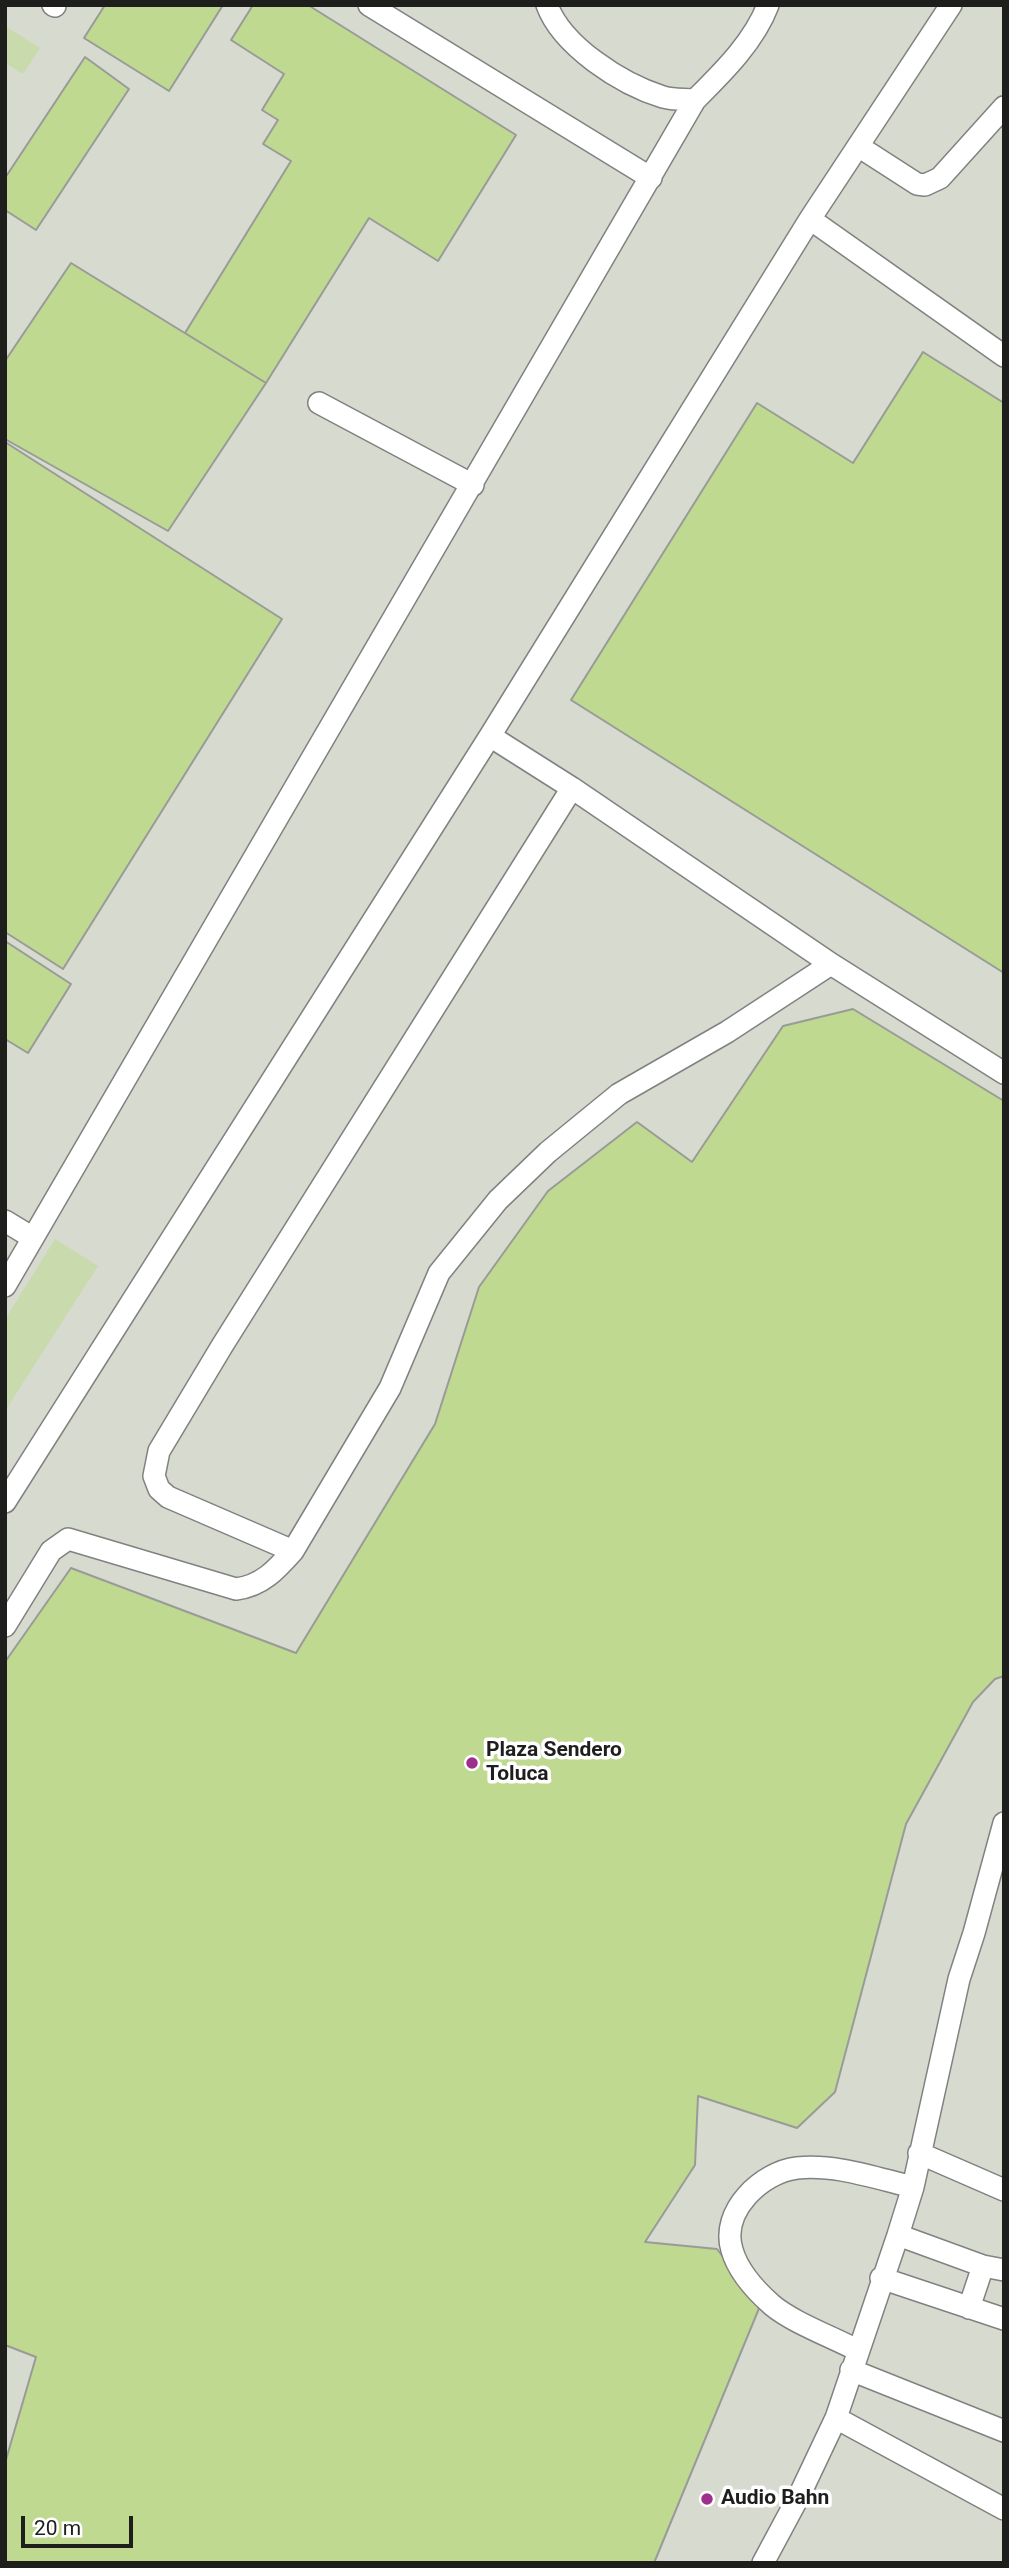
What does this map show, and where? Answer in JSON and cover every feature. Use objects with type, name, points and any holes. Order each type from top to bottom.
[{"type":"lane","points":[[369,5],[651,178]]},
{"type":"lane","points":[[547,5],[566,39],[629,82],[664,98],[695,100]]},
{"type":"lane","points":[[5,1286],[695,100],[725,71],[763,19],[768,5]]},
{"type":"lane","points":[[5,1502],[490,736],[810,219],[951,5]]},
{"type":"lane","points":[[858,146],[918,184],[925,185],[940,178],[1004,107]]},
{"type":"lane","points":[[810,219],[1004,356]]},
{"type":"lane","points":[[319,403],[473,485]]},
{"type":"lane","points":[[490,736],[572,788],[831,964],[1004,1073]]},
{"type":"lane","points":[[293,1551],[168,1497],[159,1489],[154,1476],[159,1451],[572,788]]},
{"type":"lane","points":[[5,1626],[51,1551],[57,1544],[68,1539],[236,1589],[261,1582],[293,1551],[390,1388],[439,1273],[498,1200],[548,1152],[619,1094],[738,1025],[831,964]]},
{"type":"lane","points":[[5,1221],[33,1238]]},
{"type":"lane","points":[[762,2563],[800,2494],[835,2418],[898,2235],[913,2187],[959,1979],[1004,1823]]},
{"type":"lane","points":[[919,2153],[1004,2190]]},
{"type":"lane","points":[[913,2187],[829,2168],[796,2168],[771,2175],[746,2195],[730,2230],[731,2248],[741,2272],[774,2306],[854,2360],[1004,2431]]},
{"type":"lane","points":[[898,2235],[994,2268],[969,2308]]},
{"type":"lane","points":[[881,2278],[1004,2319]]},
{"type":"lane","points":[[835,2418],[1004,2509]]},
{"type":"shaded area","points":[[5,5],[1004,5],[1004,2563],[5,2563]]},
{"type":"green space","points":[[5,26],[40,48],[23,74],[5,63]]},
{"type":"green space","points":[[55,1239],[98,1266],[5,1411],[5,1320]]},
{"type":"building","points":[[105,5],[223,5],[169,91],[84,38]]},
{"type":"building","points":[[253,5],[308,5],[516,135],[438,261],[369,218],[266,383],[185,333],[291,161],[263,144],[278,120],[262,110],[284,74],[231,40]]},
{"type":"building","points":[[85,57],[129,89],[36,230],[5,210],[5,178]]},
{"type":"building","points":[[71,263],[266,383],[168,531],[5,439],[5,361]]},
{"type":"building","points":[[923,352],[1004,403],[1004,973],[571,700],[757,403],[853,463]]},
{"type":"building","points":[[5,442],[282,619],[63,969],[5,932]]},
{"type":"building","points":[[5,941],[71,984],[28,1053],[5,1039]]},
{"type":"building","name":"Plaza Sendero Toluca","points":[[853,1009],[1004,1101],[1004,1676],[995,1679],[973,1702],[906,1824],[835,2092],[797,2128],[698,2096],[695,2165],[645,2242],[717,2249],[760,2306],[654,2563],[5,2563],[5,2463],[36,2357],[5,2345],[5,1662],[71,1568],[296,1653],[435,1424],[479,1287],[548,1191],[637,1122],[692,1162],[783,1026]]},
{"type":"place","name":"Plaza Sendero Toluca","points":[[472,1763]]},
{"type":"place","name":"Audio Bahn","points":[[707,2499]]}]
